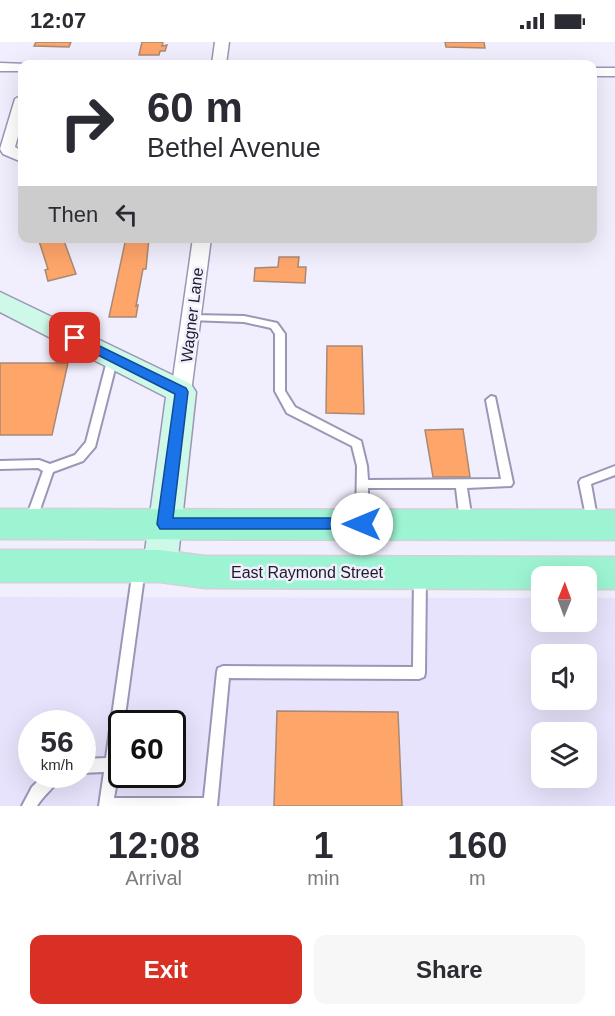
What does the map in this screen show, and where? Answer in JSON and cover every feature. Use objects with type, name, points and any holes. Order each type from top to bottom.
[{"type":"main road","points":[[15,524],[604,525]]},
{"type":"main road","name":"East Raymond Street","points":[[0,566],[149,566],[205,572],[615,573]]},
{"type":"street","points":[[220,60],[222,42]]},
{"type":"street","points":[[0,67],[18,67]]},
{"type":"street","points":[[597,72],[615,72]]},
{"type":"street","points":[[18,112],[7,147],[18,154]]},
{"type":"street","name":"Wagner Lane","points":[[182,392],[201,243]]},
{"type":"street","points":[[0,301],[182,392],[165,524],[149,566]]},
{"type":"lane","points":[[192,318],[243,319],[274,325],[280,334],[280,391],[291,410],[357,444],[362,466],[362,524]]},
{"type":"lane","points":[[15,524],[49,469],[79,458],[91,444],[113,357]]},
{"type":"lane","points":[[362,484],[507,483],[491,400]]},
{"type":"lane","points":[[0,465],[39,464],[49,469]]},
{"type":"lane","points":[[604,525],[585,482],[615,470]]},
{"type":"lane","points":[[461,484],[466,525]]},
{"type":"lane","points":[[122,710],[149,566]]},
{"type":"lane","points":[[109,788],[106,806],[210,805],[223,672],[419,673],[420,572]]},
{"type":"lane","points":[[29,806],[42,788]]},
{"type":"shaded area","points":[[0,597],[531,598],[531,632],[597,632],[597,598],[615,598],[615,806],[0,806]]},
{"type":"building","points":[[36,42],[71,42],[69,47],[34,46]]},
{"type":"building","points":[[142,42],[163,42],[162,46],[167,45],[165,51],[160,51],[159,55],[139,55]]},
{"type":"building","points":[[445,42],[484,42],[485,48],[446,47]]},
{"type":"building","points":[[40,243],[65,243],[76,274],[48,281],[45,270],[48,269]]},
{"type":"building","points":[[125,243],[149,243],[146,269],[143,269],[136,317],[109,317]]},
{"type":"building","points":[[279,257],[299,257],[298,267],[306,267],[305,283],[254,281],[255,268],[278,267]]},
{"type":"building","points":[[327,346],[362,346],[364,414],[326,413]]},
{"type":"building","points":[[0,363],[68,363],[52,435],[0,435]]},
{"type":"building","points":[[463,429],[470,477],[433,477],[425,430]]},
{"type":"building","points":[[277,711],[398,712],[402,806],[274,806]]},
{"type":"route","points":[[75,338],[182,392],[165,524],[362,524]]}]
